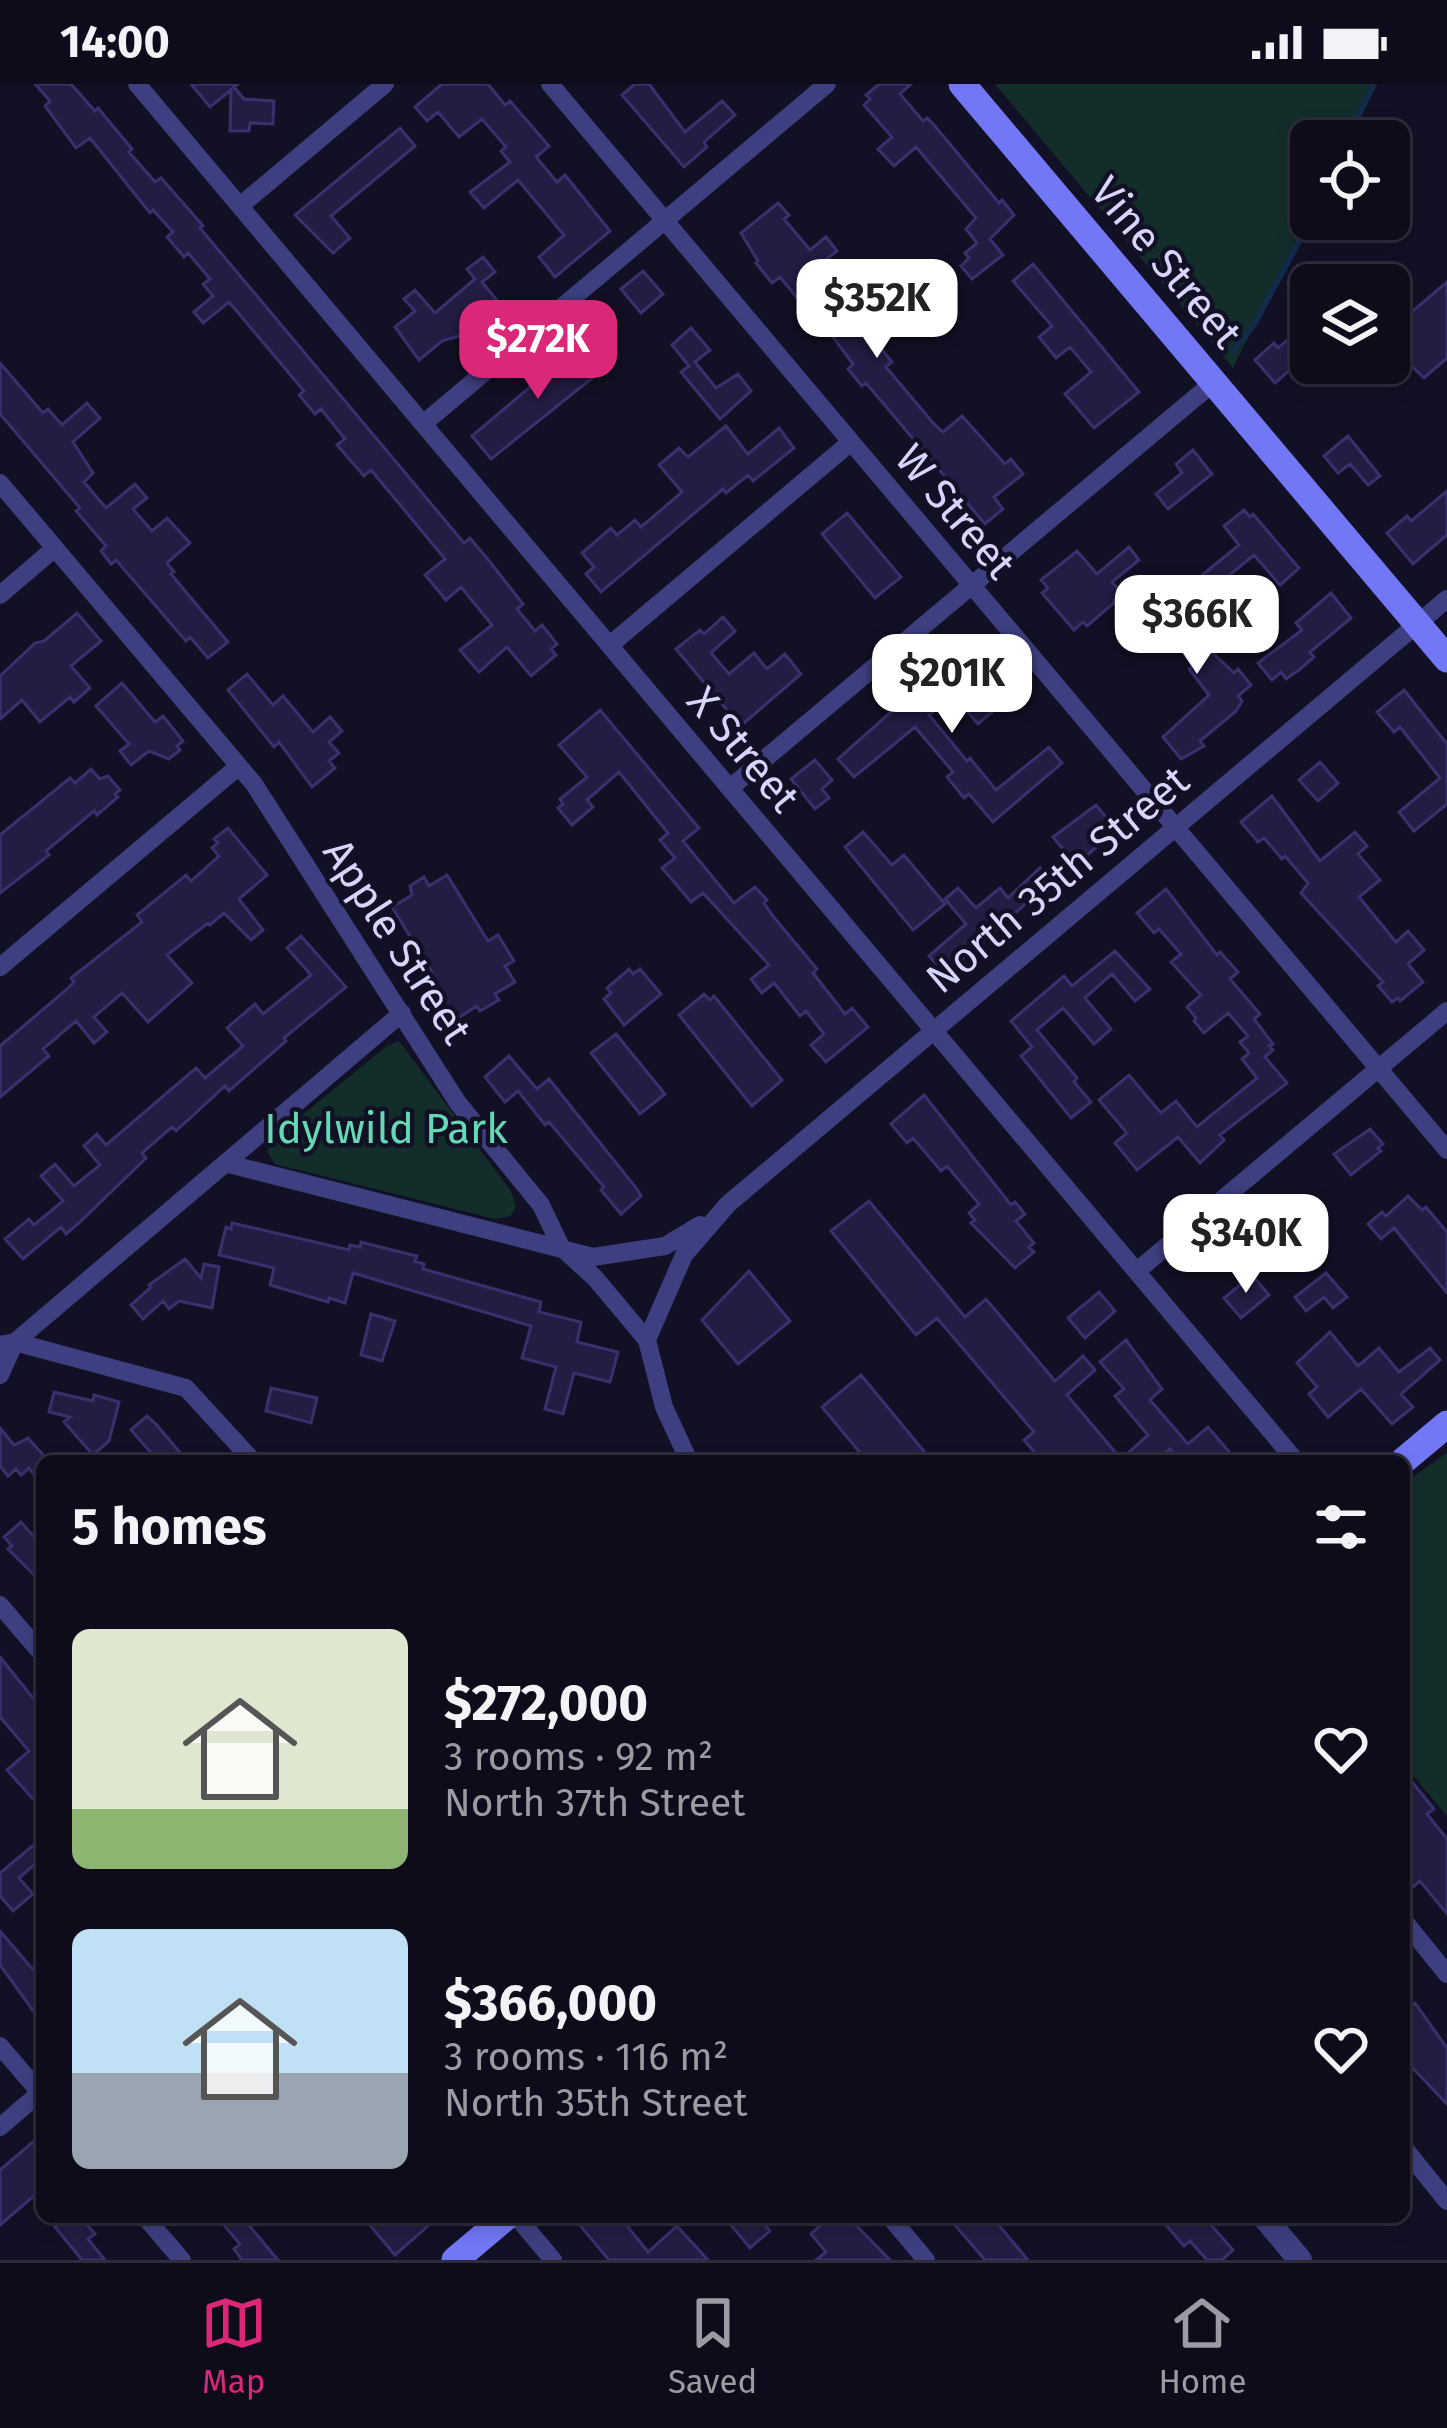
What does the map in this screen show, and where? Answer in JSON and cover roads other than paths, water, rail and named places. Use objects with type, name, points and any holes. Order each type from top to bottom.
[{"type":"main road","name":"Vine Street","points":[[962,84],[1447,659]]},
{"type":"main road","points":[[1410,1455],[1447,1424]]},
{"type":"main road","points":[[455,2260],[499,2223]]},
{"type":"street","name":"X Street","points":[[137,84],[1291,1455]]},
{"type":"street","points":[[240,206],[385,84]]},
{"type":"street","name":"W Street","points":[[550,84],[1447,1150]]},
{"type":"street","points":[[423,424],[827,84]]},
{"type":"street","points":[[730,788],[1214,382]]},
{"type":"street","points":[[610,645],[850,442]]},
{"type":"street","name":"Apple Street","points":[[0,483],[239,766],[458,1103],[541,1204],[561,1247],[596,1278],[647,1340],[664,1407],[685,1455]]},
{"type":"street","points":[[0,595],[55,548]]},
{"type":"street","name":"North 35th Street","points":[[225,1163],[593,1257],[665,1246],[714,1217],[1447,599]]},
{"type":"street","points":[[0,967],[239,766]]},
{"type":"street","points":[[1137,1271],[1447,1011]]},
{"type":"street","points":[[0,1375],[8,1344],[402,1013]]},
{"type":"street","name":"North 35th Street","points":[[647,1340],[676,1268],[714,1217]]},
{"type":"street","points":[[8,1344],[186,1388],[247,1455]]},
{"type":"street","points":[[2,1612],[36,1648]]},
{"type":"street","points":[[1410,1929],[1447,1974]]},
{"type":"street","points":[[0,2046],[36,2087]]},
{"type":"street","points":[[0,2127],[36,2097]]},
{"type":"street","points":[[1410,2155],[1447,2201]]},
{"type":"street","points":[[150,2223],[182,2260]]},
{"type":"street","points":[[522,2223],[553,2260]]},
{"type":"street","points":[[895,2223],[926,2260]]},
{"type":"street","points":[[1269,2223],[1300,2260]]},
{"type":"waterway","points":[[1356,120],[1374,84]]},
{"type":"waterway","points":[[1233,351],[1253,326],[1300,240]]},
{"type":"park label","name":"Idylwild Park","points":[[386,1128]]}]
